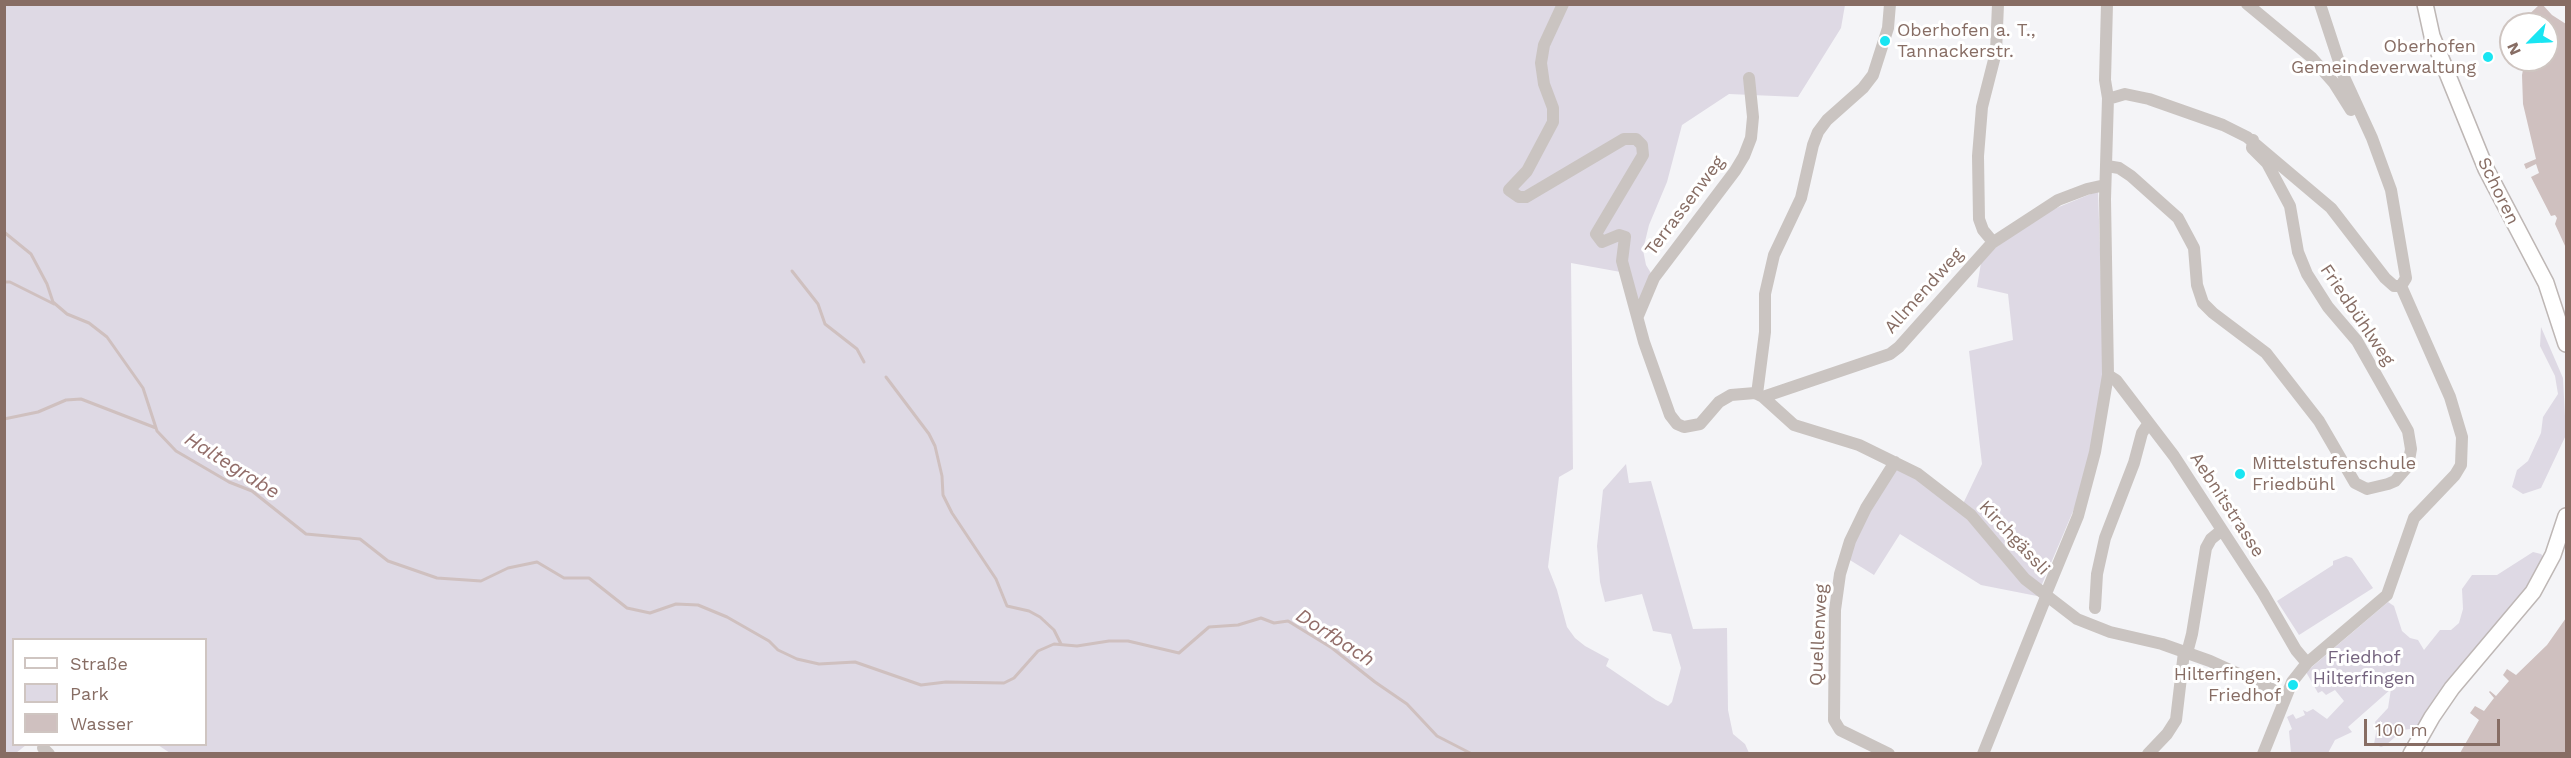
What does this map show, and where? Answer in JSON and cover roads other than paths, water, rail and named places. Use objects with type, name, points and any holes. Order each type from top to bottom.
[{"type":"main road","name":"Schoren","points":[[2425,4],[2432,36],[2486,169],[2546,283],[2566,344]]},
{"type":"main road","points":[[2411,753],[2452,688],[2533,592],[2553,555],[2566,516]]},
{"type":"street","points":[[1563,4],[1544,45],[1541,63],[1544,84],[1553,108],[1553,122],[1527,171],[1509,190],[1519,197],[1526,197],[1551,184],[1613,144],[1628,138],[1638,140],[1643,146],[1643,155],[1596,234],[1602,242],[1619,235],[1625,237],[1626,244],[1621,258],[1638,317]]},
{"type":"street","points":[[1760,395],[1766,284],[1774,255],[1801,198],[1818,132],[1827,120],[1863,88],[1873,75],[1888,28],[1890,4]]},
{"type":"street","points":[[1993,242],[1983,230],[1979,219],[1978,156],[1982,106],[1996,52],[1998,4]]},
{"type":"street","points":[[1983,753],[2071,535],[2098,434],[2108,375],[2105,186],[2108,99],[2105,80],[2107,4]]},
{"type":"street","points":[[2247,4],[2310,57],[2334,83],[2360,125],[2379,169],[2388,179]]},
{"type":"street","points":[[2320,4],[2344,77],[2388,179],[2397,216],[2406,278],[2401,286]]},
{"type":"street","name":"Terrassenweg","points":[[1638,317],[1654,278],[1744,156],[1751,138],[1753,117],[1749,78]]},
{"type":"street","points":[[2108,99],[2125,94],[2149,99],[2223,125],[2253,140],[2331,208],[2385,278],[2394,286],[2401,286]]},
{"type":"street","name":"Friedbühlweg","points":[[2107,166],[2119,168],[2132,176],[2178,218],[2194,248],[2197,285],[2203,303],[2266,353],[2319,421],[2357,484],[2367,489],[2395,481],[2408,466],[2412,449],[2410,438],[2357,341],[2328,307],[2307,274],[2298,252],[2290,206],[2267,163],[2252,148],[2253,140]]},
{"type":"street","name":"Allmendweg","points":[[1638,317],[1670,415],[1677,423],[1688,427],[1697,425],[1719,402],[1731,395],[1760,395],[1894,352],[1993,242],[2058,200],[2094,187],[2105,186]]},
{"type":"street","points":[[2263,753],[2292,682],[2307,663],[2387,596],[2414,518],[2456,476],[2461,465],[2462,437],[2450,397],[2401,286]]},
{"type":"street","name":"Aebnitstrasse","points":[[2108,375],[2116,380],[2174,456],[2264,593],[2296,650],[2307,663]]},
{"type":"street","name":"Kirchgässli","points":[[1760,395],[1794,425],[1859,445],[1918,474],[1971,515],[2018,572],[2045,596],[2077,619],[2096,628],[2186,652],[2233,670],[2285,695]]},
{"type":"street","points":[[2095,608],[2097,574],[2105,538],[2148,424]]},
{"type":"street","name":"Quellenweg","points":[[1889,753],[1842,731],[1836,725],[1833,711],[1834,633],[1837,593],[1850,541],[1866,508],[1895,462]]},
{"type":"street","points":[[2148,753],[2167,734],[2176,720],[2186,652],[2192,634],[2206,548],[2211,539],[2222,530]]},
{"type":"water","points":[[2542,4],[2549,12],[2532,12]]},
{"type":"water","points":[[2559,20],[2566,24],[2566,248],[2555,224],[2557,218],[2555,215],[2551,216],[2531,177],[2539,173],[2536,164],[2526,169],[2524,164],[2536,159],[2523,104],[2523,72],[2559,72]]},
{"type":"water","points":[[2566,618],[2566,753],[2460,753],[2479,720],[2470,713],[2475,706],[2484,711],[2494,698],[2489,692],[2496,696],[2509,681],[2503,675],[2507,669],[2516,675],[2547,645]]},
{"type":"waterway","name":"Haltegrabe","points":[[4,232],[31,254],[47,284],[53,302],[67,314],[89,323],[107,337],[143,388],[157,431],[176,451],[229,482],[252,491],[306,534],[360,539],[388,561],[437,578],[481,581],[508,568],[537,562],[564,578],[589,578],[627,608],[650,613],[676,604],[698,605],[727,617],[769,641],[778,650],[797,659],[819,664],[855,662],[921,685],[946,682],[1004,683],[1014,678],[1038,651],[1054,644],[1077,646],[1109,641],[1128,641],[1179,653],[1209,627],[1238,625],[1261,618],[1274,623],[1288,621],[1332,648],[1407,704],[1437,736],[1472,754]]},
{"type":"waterway","points":[[792,271],[818,304],[825,324],[857,349],[864,362]]},
{"type":"waterway","points":[[4,282],[10,282],[54,304]]},
{"type":"waterway","points":[[886,377],[929,434],[935,446],[942,476],[943,495],[952,513],[996,579],[1007,606],[1029,611],[1040,617],[1054,630],[1061,644]]},
{"type":"waterway","points":[[4,419],[38,412],[66,400],[81,399],[156,428]]},
{"type":"place","name":"Oberhofen a. T., Tannackerstr.","points":[[1885,41]]},
{"type":"place","name":"Oberhofen Gemeindeverwaltung","points":[[2488,57]]},
{"type":"place","name":"Mittelstufenschule Friedbühl","points":[[2240,474]]},
{"type":"place","name":"Hilterfingen, Friedhof","points":[[2293,685]]},
{"type":"water label","name":"Dorfbach","points":[[1335,638]]},
{"type":"park label","name":"Friedhof Hilterfingen","points":[[2364,668]]}]
